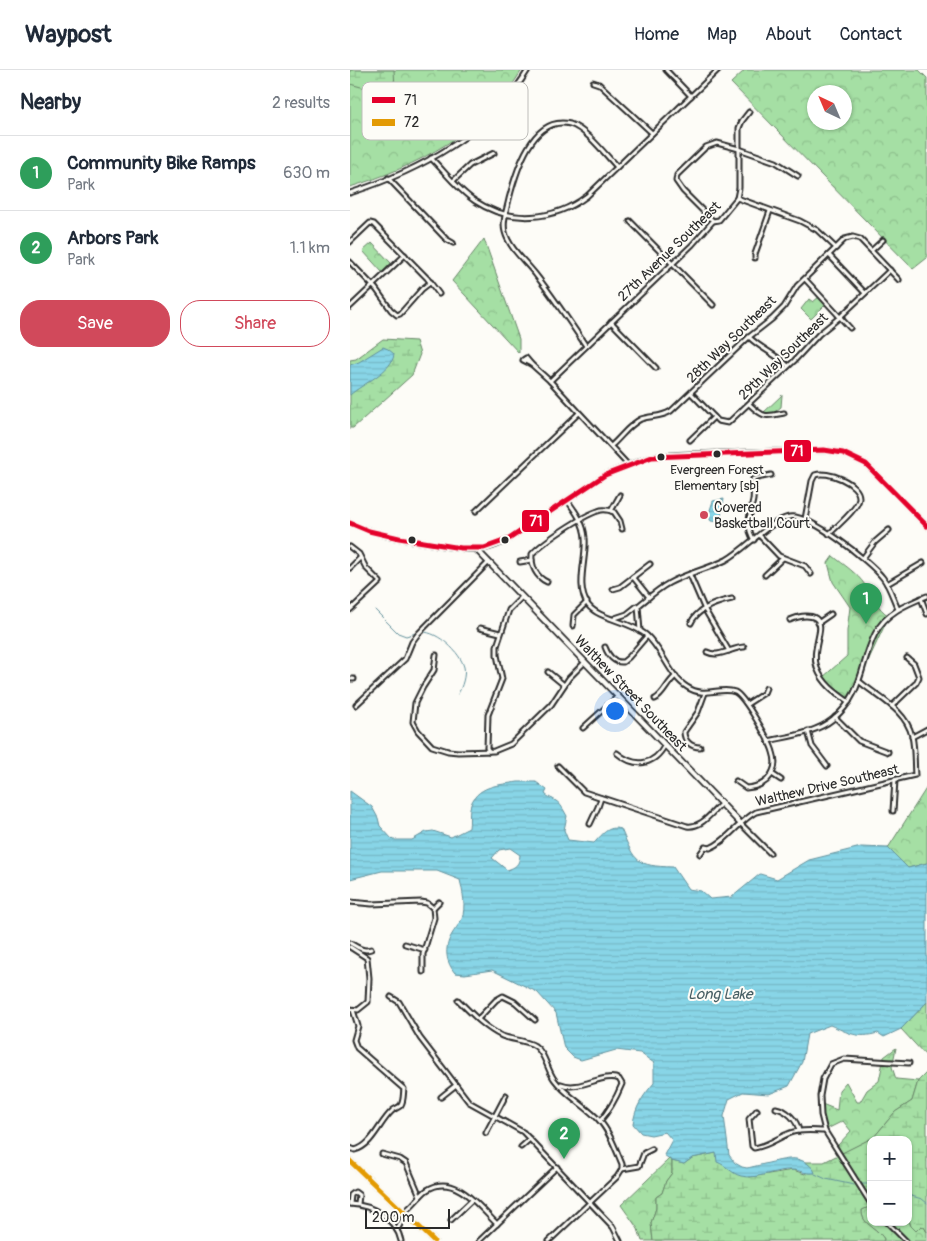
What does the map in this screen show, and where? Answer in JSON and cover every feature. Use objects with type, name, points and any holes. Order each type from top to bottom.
[{"type":"street","points":[[520,82],[528,70]]},
{"type":"street","points":[[666,70],[691,96]]},
{"type":"street","points":[[431,158],[474,200],[490,209],[506,214],[534,216],[562,210],[587,196],[718,70]]},
{"type":"street","points":[[593,82],[599,84],[610,96],[632,112],[652,133]]},
{"type":"street","name":"27th Avenue Southeast","points":[[550,381],[713,222],[719,220],[737,198],[739,188],[740,128],[742,121],[749,112]]},
{"type":"street","points":[[586,346],[537,276],[509,241],[504,228],[506,214],[515,178],[524,155],[537,135],[547,126],[561,123],[575,126],[617,167]]},
{"type":"street","points":[[350,193],[431,158],[460,140]]},
{"type":"street","points":[[713,222],[678,185],[677,175],[712,144],[717,143],[739,148],[776,162],[798,176]]},
{"type":"street","points":[[453,180],[470,165],[494,153]]},
{"type":"street","points":[[388,178],[442,235],[453,243]]},
{"type":"street","points":[[737,198],[800,221],[817,230],[836,248]]},
{"type":"street","points":[[755,258],[770,210]]},
{"type":"street","points":[[630,221],[713,305]]},
{"type":"street","points":[[350,242],[372,222],[431,282],[439,294]]},
{"type":"street","name":"28th Way Southeast","points":[[612,446],[634,423],[642,419],[660,417],[667,414],[691,393],[749,337],[784,307],[797,286],[845,239],[859,238],[900,280]]},
{"type":"street","points":[[872,250],[883,240]]},
{"type":"street","points":[[350,308],[405,255]]},
{"type":"street","points":[[829,255],[865,293]]},
{"type":"street","points":[[350,262],[373,285],[393,313],[399,315],[431,282]]},
{"type":"street","name":"29th Way Southeast","points":[[714,417],[718,421],[728,423],[819,334],[890,270]]},
{"type":"street","points":[[804,279],[850,328]]},
{"type":"street","points":[[612,322],[656,368]]},
{"type":"street","points":[[749,337],[758,347],[775,355],[788,366]]},
{"type":"street","points":[[531,364],[550,381],[628,465]]},
{"type":"street","points":[[690,440],[714,417],[691,393]]},
{"type":"street","points":[[749,404],[763,416],[768,417],[784,413]]},
{"type":"street","points":[[476,511],[580,413]]},
{"type":"street","points":[[350,523],[372,532],[397,538],[476,549],[492,546],[509,538],[605,475],[628,465],[652,458],[676,455],[815,450],[843,452],[866,464],[927,526]]},
{"type":"street","points":[[805,519],[812,481],[815,476],[826,473],[851,484],[859,493],[860,499],[853,510],[829,534]]},
{"type":"street","points":[[754,540],[748,524],[753,499],[754,479],[771,475]]},
{"type":"street","points":[[611,511],[620,495]]},
{"type":"street","points":[[567,500],[580,520],[585,540],[582,588],[587,602],[592,608],[602,616],[630,624],[648,636],[686,687],[705,693],[734,692],[747,704],[768,741],[775,760],[775,767],[772,774],[761,785],[756,787],[746,788],[736,781]]},
{"type":"street","points":[[547,582],[536,573],[532,560],[532,554],[537,549],[580,520],[599,511],[611,511],[620,521],[622,530]]},
{"type":"street","points":[[614,619],[627,614],[668,584],[724,560],[778,522],[786,518],[798,517],[805,519],[829,534],[874,568],[887,584],[898,609]]},
{"type":"street","points":[[863,558],[875,542],[889,530]]},
{"type":"street","points":[[760,536],[772,550],[783,558],[805,566],[812,574]]},
{"type":"street","points":[[350,548],[358,554],[366,568],[380,582],[350,610]]},
{"type":"street","name":"Walthew Street Southeast","points":[[476,549],[720,804],[770,853]]},
{"type":"street","points":[[350,568],[360,558]]},
{"type":"street","points":[[765,575],[783,558]]},
{"type":"street","points":[[520,562],[532,560]]},
{"type":"street","points":[[356,705],[405,659],[412,642],[418,634],[489,562]]},
{"type":"street","points":[[887,584],[923,563]]},
{"type":"street","points":[[613,589],[620,587],[650,564]]},
{"type":"street","points":[[690,575],[705,610],[729,651]]},
{"type":"street","points":[[633,577],[649,598]]},
{"type":"street","points":[[489,750],[487,748],[486,725],[502,679],[496,652],[500,633],[509,610],[522,596]]},
{"type":"street","points":[[768,741],[808,731],[824,725],[835,717],[849,702],[860,682],[875,634],[889,616],[898,609],[927,596]]},
{"type":"street","points":[[921,598],[927,614]]},
{"type":"street","points":[[691,623],[695,616],[705,610],[722,601],[732,599]]},
{"type":"street","points":[[574,626],[574,615],[587,602]]},
{"type":"street","points":[[638,606],[640,631]]},
{"type":"street","points":[[818,623],[831,614]]},
{"type":"street","points":[[790,620],[803,615],[814,617],[818,623],[820,633],[815,649],[817,668],[826,683],[849,702]]},
{"type":"street","points":[[480,628],[500,633]]},
{"type":"street","points":[[605,647],[613,659],[623,662],[648,636]]},
{"type":"street","points":[[707,652],[713,655],[744,647]]},
{"type":"street","points":[[436,655],[434,670],[415,703],[414,726],[436,748],[458,752],[498,750],[511,744],[551,705],[564,685],[585,662]]},
{"type":"street","points":[[892,706],[916,683],[919,677],[914,664],[908,658]]},
{"type":"street","points":[[548,672],[564,685]]},
{"type":"street","points":[[655,699],[659,697],[668,683],[676,676]]},
{"type":"street","points":[[860,682],[892,706],[905,720],[912,737],[927,730]]},
{"type":"street","points":[[747,704],[764,693],[766,688]]},
{"type":"street","points":[[700,747],[690,744],[685,738],[684,732],[698,712],[705,693]]},
{"type":"street","points":[[583,728],[618,696]]},
{"type":"street","points":[[835,717],[859,741],[888,752]]},
{"type":"street","points":[[808,731],[812,746],[827,766]]},
{"type":"street","name":"Walthew Drive Southeast","points":[[700,854],[705,847],[710,848],[718,844],[740,823],[756,812],[915,775],[912,737]]},
{"type":"street","points":[[617,753],[633,762],[646,763],[657,757],[665,745]]},
{"type":"street","points":[[558,766],[584,792],[674,823],[694,827],[704,821],[720,804]]},
{"type":"street","points":[[772,774],[781,780]]},
{"type":"street","points":[[893,812],[895,780]]},
{"type":"street","points":[[590,824],[601,798]]},
{"type":"street","points":[[350,902],[372,904],[421,902],[427,903],[433,908],[434,918],[422,958],[423,972]]},
{"type":"street","points":[[433,908],[439,902]]},
{"type":"street","points":[[350,943],[359,949],[371,949]]},
{"type":"street","points":[[405,944],[425,950]]},
{"type":"street","points":[[350,947],[367,958],[369,978],[368,1002],[362,1007],[352,1009],[358,1026],[354,1040],[357,1048],[404,1089],[403,1101],[400,1106],[392,1111],[379,1129],[360,1148],[354,1150],[350,1148]]},
{"type":"street","points":[[478,1019],[496,1000],[503,996],[524,1009],[535,1020]]},
{"type":"street","points":[[392,997],[399,1002],[420,1038],[469,1102],[521,1130],[613,1227],[620,1241]]},
{"type":"street","points":[[458,1000],[478,1019],[498,1034],[536,1047],[554,1078],[570,1096],[600,1120],[618,1153],[622,1169],[617,1177],[549,1241]]},
{"type":"street","points":[[867,1198],[825,1131],[821,1115],[820,1096],[822,1079],[831,1064],[844,1060],[909,1063]]},
{"type":"street","points":[[558,1082],[571,1086],[613,1078],[620,1079],[622,1084],[620,1090],[608,1111],[600,1120]]},
{"type":"street","points":[[441,1097],[456,1085]]},
{"type":"street","points":[[486,1133],[506,1095]]},
{"type":"street","points":[[776,1108],[791,1116],[798,1131]]},
{"type":"street","points":[[756,1110],[749,1119],[752,1146],[754,1148],[770,1144],[798,1131],[825,1131]]},
{"type":"street","points":[[521,1147],[530,1139]]},
{"type":"street","points":[[622,1169],[639,1166],[644,1153],[652,1149]]},
{"type":"street","points":[[382,1154],[406,1163],[420,1196]]},
{"type":"street","points":[[351,1162],[434,1241]]},
{"type":"street","points":[[479,1241],[557,1167]]},
{"type":"street","points":[[387,1220],[398,1213],[404,1212],[420,1196],[434,1186],[445,1185],[456,1187],[497,1224]]},
{"type":"street","points":[[358,1204],[359,1195],[355,1192],[351,1195],[350,1204],[358,1204],[378,1211],[397,1230],[401,1241]]},
{"type":"street","points":[[450,1220],[472,1200]]},
{"type":"street","points":[[397,1230],[404,1217],[404,1212]]},
{"type":"street","points":[[891,1226],[906,1241]]},
{"type":"green space","points":[[350,70],[522,70],[514,82],[362,82],[362,140],[453,140],[400,169],[350,187]]},
{"type":"green space","points":[[350,70],[394,70],[395,82],[362,82],[362,87],[350,84]]},
{"type":"green space","points":[[745,70],[919,70],[927,78],[927,258],[913,269],[731,83]]},
{"type":"green space","points":[[484,239],[519,339],[519,353],[452,281]]},
{"type":"green space","points":[[372,243],[391,263],[382,272],[363,251]]},
{"type":"green space","points":[[819,297],[826,304],[811,319],[801,309],[809,299],[813,302]]},
{"type":"green space","points":[[383,339],[416,341],[420,354],[412,375],[353,428],[350,428],[350,360],[356,359]]},
{"type":"green space","points":[[782,395],[781,407],[773,413],[762,414]]},
{"type":"green space","points":[[833,556],[858,577],[878,606],[889,616],[849,702],[822,678],[847,656],[847,631],[850,607],[833,582],[828,563]]},
{"type":"green space","points":[[927,787],[927,863],[908,868],[888,848]]},
{"type":"green space","points":[[927,1002],[927,1057],[901,1029]]},
{"type":"green space","points":[[896,1048],[892,1067],[896,1079],[918,1081],[912,1101],[895,1112],[875,1136],[867,1136],[867,1141],[841,1154],[838,1145],[851,1131],[843,1121],[827,1129],[819,1117],[822,1104],[837,1110],[839,1090],[846,1082],[857,1102],[860,1102],[867,1090],[879,1081],[884,1057]]},
{"type":"green space","points":[[927,1072],[927,1232],[924,1227],[921,1226],[916,1231],[911,1226],[912,1136],[875,1136],[895,1112],[912,1101],[918,1081]]},
{"type":"green space","points":[[867,1140],[867,1208],[862,1210],[862,1215],[867,1226],[871,1226],[881,1235],[884,1239],[883,1241],[653,1241],[651,1223],[656,1208],[656,1197],[662,1193],[666,1181],[672,1173],[672,1161],[684,1164],[692,1158],[716,1153],[723,1164],[729,1169],[750,1177],[793,1170],[805,1174],[809,1165],[803,1162],[824,1162]]},
{"type":"green space","points":[[669,1159],[672,1161],[672,1173],[666,1181],[662,1193],[656,1197],[656,1208],[651,1223],[653,1241],[642,1241],[638,1229],[621,1205]]},
{"type":"green space","points":[[867,1208],[867,1223],[862,1215],[862,1210]]},
{"type":"green space","points":[[871,1226],[924,1227],[927,1232],[927,1241],[883,1241],[884,1239]]},
{"type":"water","points":[[383,347],[394,354],[388,366],[383,372],[350,395],[350,365],[359,362]]},
{"type":"water","points":[[724,499],[720,522],[711,521],[708,516],[713,501]]},
{"type":"water","name":"Long Lake","points":[[536,782],[547,790],[545,794],[559,804],[567,816],[564,830],[568,840],[594,843],[612,828],[621,829],[630,849],[638,860],[651,865],[673,867],[688,889],[701,891],[710,899],[732,897],[760,874],[777,879],[809,860],[861,847],[888,848],[908,868],[927,863],[927,1002],[901,1029],[884,1037],[878,1033],[871,1035],[853,1034],[830,1025],[807,1034],[802,1062],[789,1086],[769,1094],[743,1092],[729,1099],[724,1116],[729,1155],[735,1163],[747,1168],[780,1160],[796,1159],[808,1164],[815,1173],[786,1170],[754,1177],[741,1176],[717,1162],[716,1153],[692,1158],[684,1164],[672,1161],[664,1155],[672,1140],[665,1132],[651,1135],[641,1133],[633,1124],[640,1102],[654,1083],[654,1063],[640,1053],[616,1050],[581,1060],[573,1057],[564,1048],[556,1013],[537,992],[492,970],[465,974],[455,973],[448,960],[447,946],[462,919],[464,909],[460,880],[437,871],[382,871],[350,879],[350,791],[372,807],[380,826],[393,840],[412,840],[426,832],[433,831],[451,837],[469,828],[470,808],[477,795],[483,790],[496,785]],"holes":[[[510,848],[520,855],[516,865],[507,870],[492,858],[499,850]]]},
{"type":"waterway","points":[[375,610],[398,633],[406,636],[416,633]]},
{"type":"waterway","points":[[423,632],[442,639],[462,661],[464,674],[458,694]]},
{"type":"waterway","points":[[815,1174],[826,1179],[854,1185]]},
{"type":"waterway","points":[[861,1184],[867,1184]]},
{"type":"waterway","points":[[912,1196],[922,1199],[927,1203]]},
{"type":"transit line","name":"71","points":[[350,523],[369,531],[399,538],[461,548],[484,548],[509,539],[605,475],[652,457],[824,450],[843,453],[866,464],[927,526]]},
{"type":"transit line","name":"72","points":[[350,1161],[434,1241]]},
{"type":"place","name":"Evergreen Forest Elementary [sb]","points":[[717,454]]},
{"type":"place","name":"Covered Basketball Court","points":[[704,515]]},
{"type":"place","name":"Community Bike Ramps","points":[[866,624]]},
{"type":"place","name":"Arbors Park","points":[[564,1159]]}]
